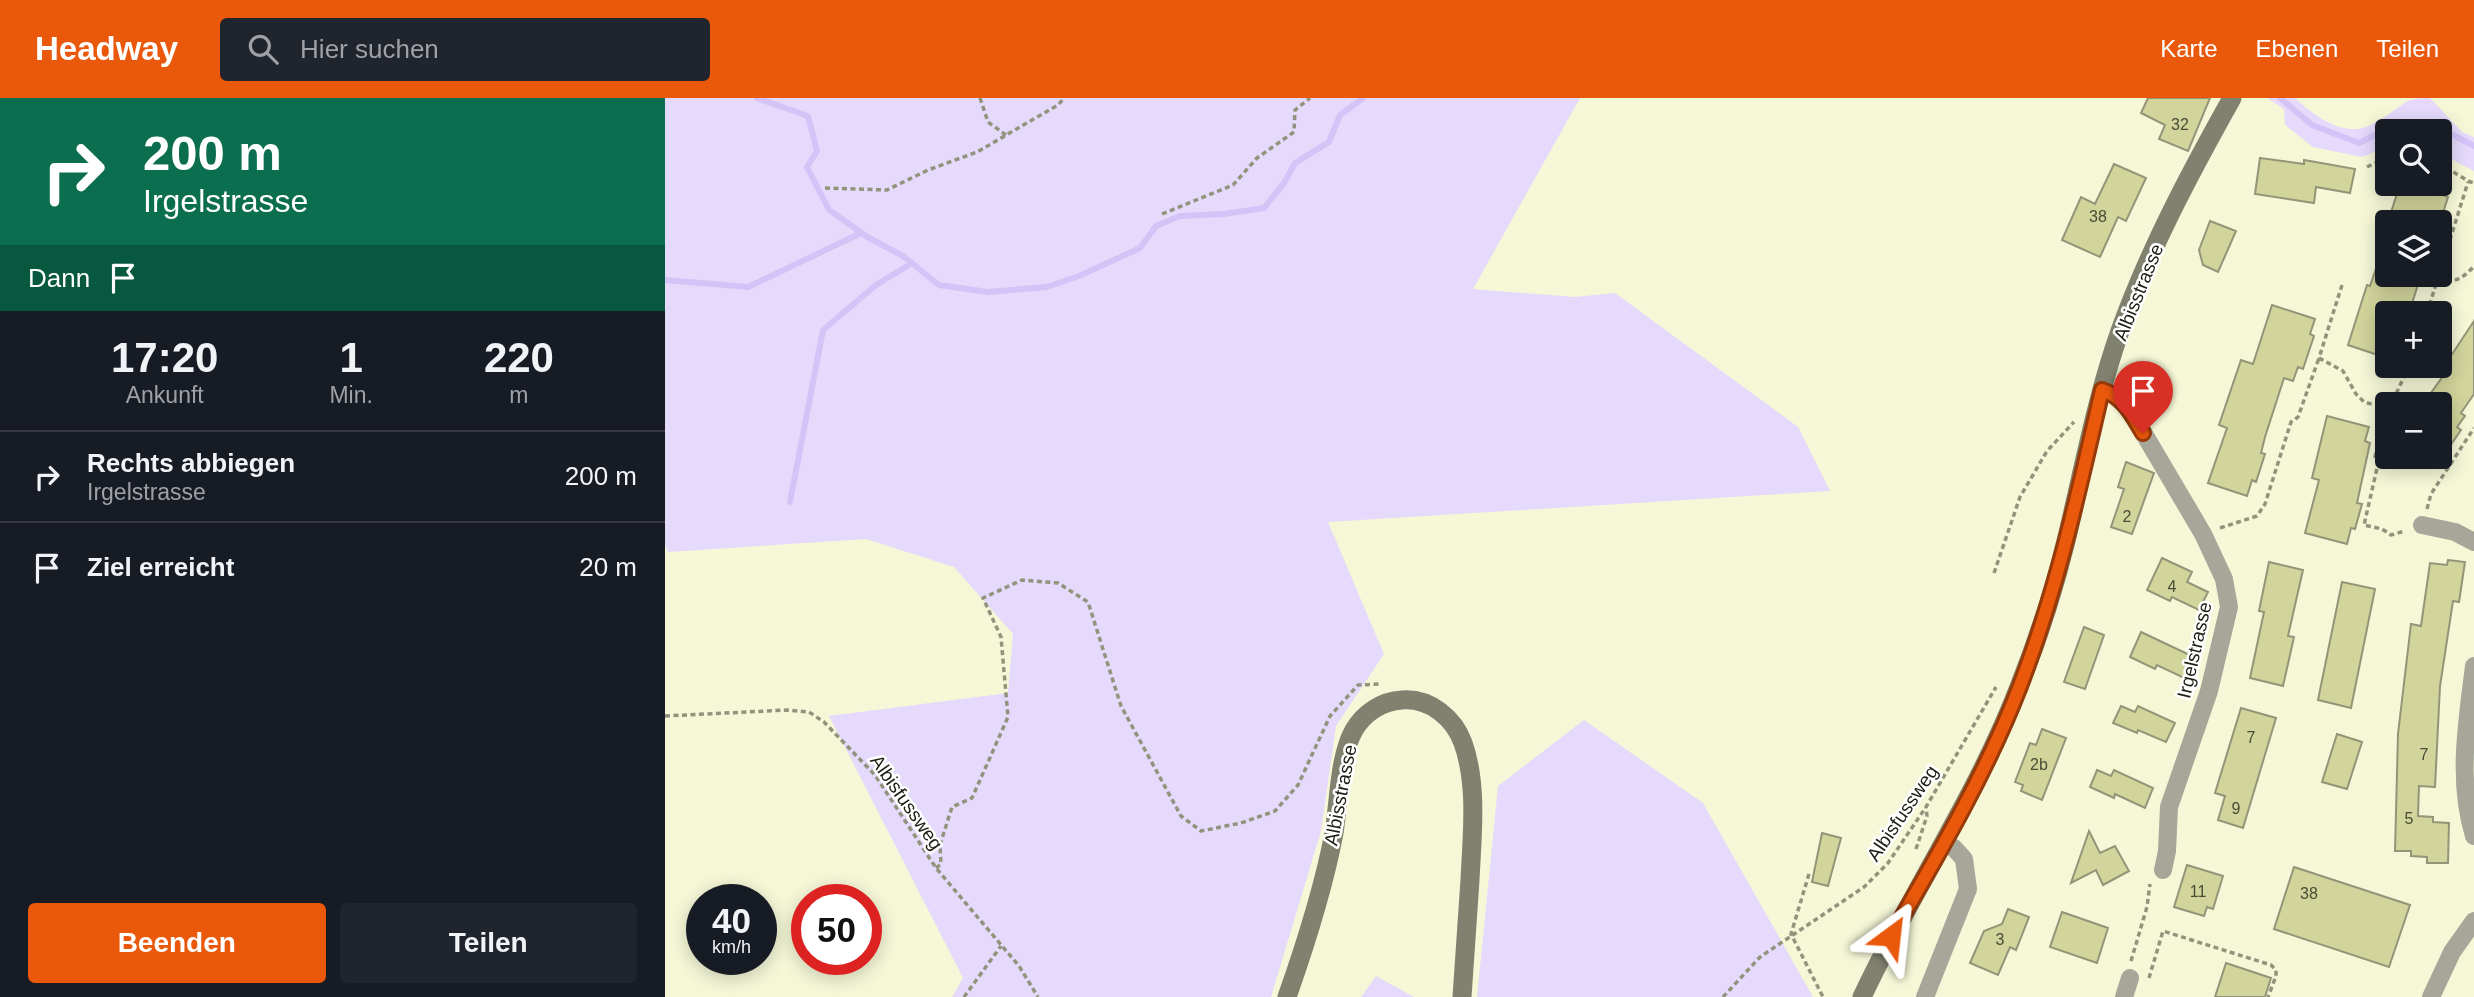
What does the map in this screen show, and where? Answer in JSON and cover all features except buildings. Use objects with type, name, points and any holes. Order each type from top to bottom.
[{"type":"main road","name":"Albisstrasse","points":[[1862,997],[1891,936],[1945,844],[1984,768],[2019,688],[2066,545],[2102,390],[2120,331],[2145,270],[2198,159],[2232,98]]},
{"type":"main road","name":"Albisstrasse","points":[[1287,997],[1333,837],[1348,744],[1356,727],[1369,713],[1385,703],[1402,700]]},
{"type":"main road","points":[[1402,700],[1424,703],[1448,718],[1463,744],[1470,773],[1472,848],[1462,997]]},
{"type":"street","name":"Irgelstrasse","points":[[2102,390],[2116,395],[2130,410],[2203,534],[2224,579],[2229,607],[2209,691],[2169,807],[2167,851],[2163,870]]},
{"type":"street","points":[[2422,525],[2455,532],[2474,542]]},
{"type":"street","points":[[2474,666],[2465,742],[2466,794],[2474,836]]},
{"type":"street","points":[[1925,997],[1968,889],[1964,859],[1954,848],[1945,844]]},
{"type":"street","points":[[2431,997],[2452,952],[2474,921]]},
{"type":"street","points":[[2125,997],[2130,978]]},
{"type":"path","points":[[980,98],[988,122],[1006,135]]},
{"type":"path","points":[[825,188],[887,190],[928,170],[977,152],[1058,105],[1065,98]]},
{"type":"path","points":[[1162,214],[1233,185],[1257,158],[1294,132],[1295,110],[1310,98]]},
{"type":"path","points":[[2367,167],[2375,163]]},
{"type":"path","points":[[2452,170],[2468,182],[2474,183]]},
{"type":"path","points":[[2452,236],[2468,182]]},
{"type":"path","points":[[2452,282],[2464,278],[2474,266]]},
{"type":"path","points":[[2203,534],[2257,516],[2265,503],[2291,422],[2298,417],[2319,358],[2342,285]]},
{"type":"path","points":[[2319,358],[2343,371],[2356,394],[2375,405]]},
{"type":"path","points":[[2422,525],[2431,494],[2474,428]]},
{"type":"path","points":[[1994,573],[2020,497],[2047,451],[2064,432]]},
{"type":"path","points":[[2377,469],[2364,525],[2382,529],[2391,535]]},
{"type":"path","points":[[936,868],[941,864],[940,845],[952,807],[972,798],[1008,717],[1001,637],[983,598],[1022,580],[1058,583],[1088,602],[1121,706],[1181,816],[1201,831],[1241,823],[1275,811],[1298,785],[1330,716],[1358,685],[1390,683],[1402,700]]},
{"type":"path","name":"Albisfussweg","points":[[1723,997],[1760,957],[1864,887],[1888,863],[1926,807],[1999,682]]},
{"type":"path","name":"Albisfussweg","points":[[665,716],[787,710],[809,712],[824,722],[875,775],[936,868],[1019,966],[1038,997]]},
{"type":"path","points":[[2130,978],[2130,967],[2147,907],[2149,887],[2153,875],[2163,870]]},
{"type":"path","points":[[1809,874],[1791,934],[1823,997]]},
{"type":"path","points":[[2150,972],[2163,931],[2271,965],[2276,970],[2276,976],[2268,997]]},
{"type":"path","points":[[964,997],[1001,946]]},
{"type":"shaded area","points":[[665,98],[1580,98],[1473,289],[1575,297],[1615,293],[1798,427],[1830,491],[1328,522],[1384,654],[1336,726],[1321,831],[1271,997],[952,997],[963,978],[829,716],[1008,693],[1013,634],[954,567],[866,539],[668,552],[665,545]]},
{"type":"shaded area","points":[[2267,98],[2295,98],[2331,124],[2348,129],[2364,128],[2375,122],[2375,152],[2362,157],[2313,147],[2285,125],[2284,109]]},
{"type":"shaded area","points":[[2430,98],[2450,119],[2381,119],[2410,100]]},
{"type":"shaded area","points":[[2452,121],[2462,132],[2474,137],[2474,171],[2452,159]]},
{"type":"shaded area","points":[[1584,720],[1703,803],[1813,997],[1477,997],[1498,786]]},
{"type":"shaded area","points":[[1376,976],[1414,997],[1361,997]]},
{"type":"waterway","points":[[757,98],[808,116],[817,151],[807,167],[829,210],[869,238],[903,256],[939,285],[988,292],[1047,287],[1079,276],[1140,248],[1156,226],[1180,216],[1224,214],[1264,208],[1284,183],[1295,163],[1329,142],[1340,115],[1363,98]]},
{"type":"waterway","points":[[2280,98],[2312,125],[2359,143],[2402,122],[2429,122],[2474,146]]},
{"type":"waterway","points":[[665,280],[748,287],[861,233]]},
{"type":"waterway","points":[[790,502],[823,330],[876,285],[912,263]]},
{"type":"route","points":[[1891,936],[1957,821],[2019,688],[2066,545],[2102,390],[2116,395],[2130,410],[2143,433]]}]
